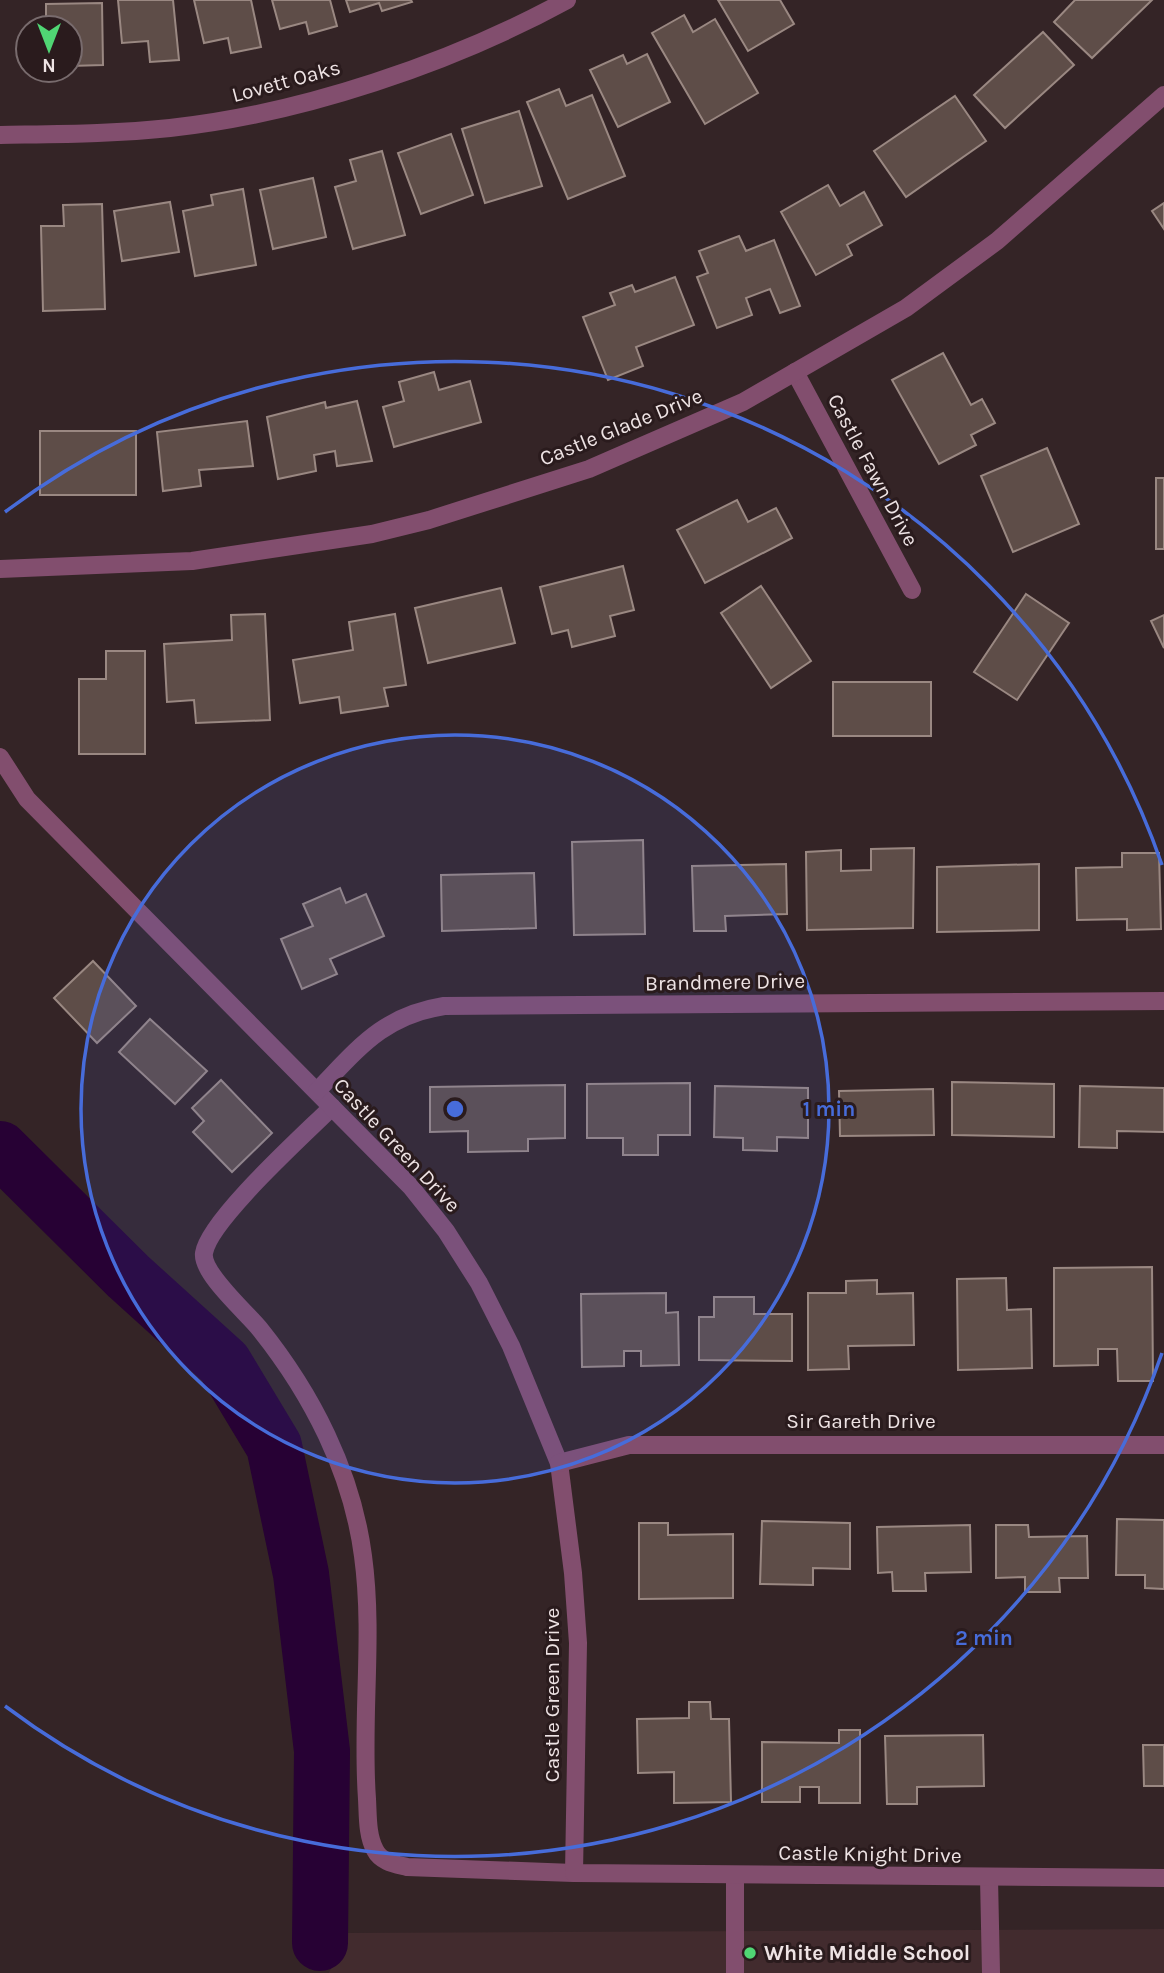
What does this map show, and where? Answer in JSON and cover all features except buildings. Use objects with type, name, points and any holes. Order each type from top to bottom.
[{"type":"street","name":"Lovett Oaks","points":[[0,135],[168,128],[234,119],[298,104],[427,64],[567,0]]},
{"type":"street","name":"Castle Glade Drive","points":[[0,569],[192,561],[372,534],[429,520],[589,469],[743,402],[906,308],[997,241],[1164,95]]},
{"type":"street","name":"Castle Fawn Drive","points":[[795,372],[912,590]]},
{"type":"street","name":"Castle Green Drive","points":[[0,757],[27,799],[411,1187],[446,1231],[479,1283],[511,1346],[559,1463],[573,1573],[578,1643],[574,1873]]},
{"type":"street","name":"Brandmere Drive","points":[[317,1091],[362,1044],[388,1024],[414,1011],[444,1006],[1164,1001]]},
{"type":"street","name":"Castle Knight Drive","points":[[332,1107],[221,1223],[204,1252],[205,1268],[260,1329],[306,1395],[339,1459],[358,1514],[367,1587],[365,1770],[370,1836],[376,1854],[388,1862],[407,1867],[574,1873],[1164,1878]]},
{"type":"street","name":"Sir Gareth Drive","points":[[559,1463],[629,1445],[1164,1445]]},
{"type":"street","points":[[735,1875],[735,1973]]},
{"type":"street","points":[[989,1878],[991,1973]]},
{"type":"shaded area","name":"White Middle School","points":[[1164,1929],[1164,1973],[329,1973],[345,1933]]},
{"type":"waterway","points":[[0,1149],[128,1276],[224,1363],[274,1446],[301,1574],[322,1751],[320,1943]]},
{"type":"place","name":"White Middle School","points":[[750,1953]]}]
